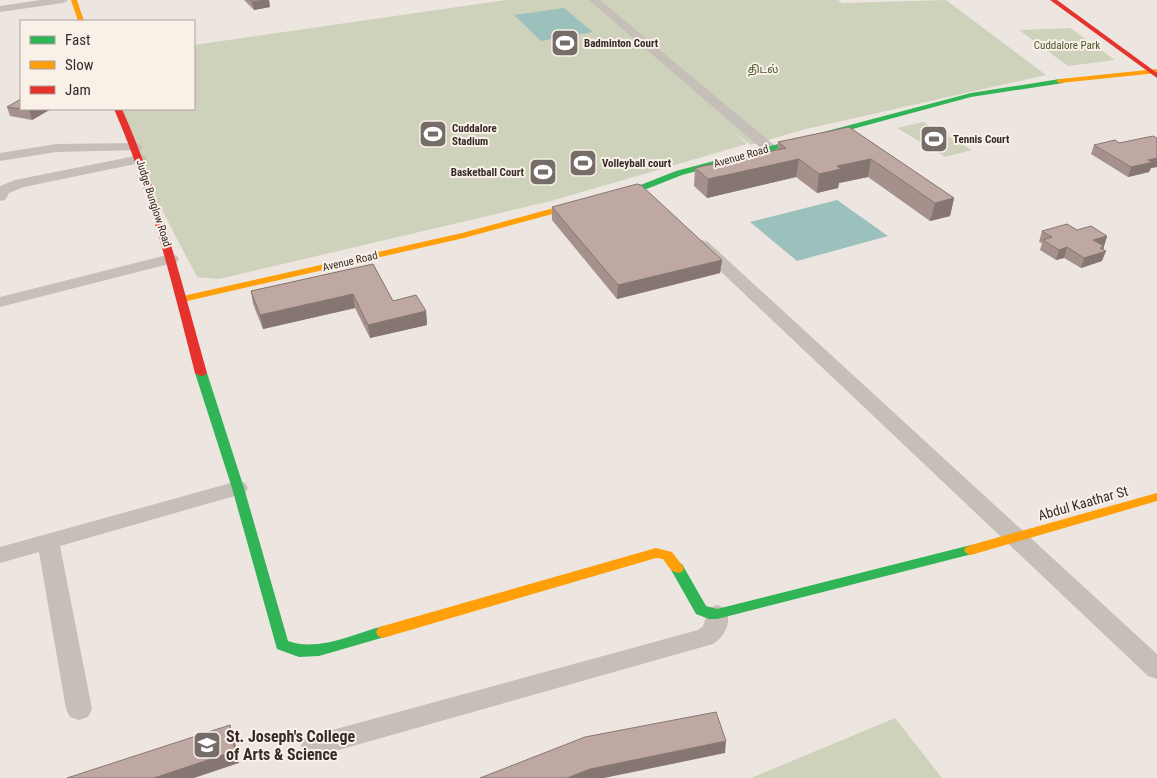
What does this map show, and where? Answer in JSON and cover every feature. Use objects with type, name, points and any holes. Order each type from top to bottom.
[{"type":"main road","points":[[74,0],[81,20]]},
{"type":"main road","points":[[1053,0],[1155,70]]},
{"type":"main road","points":[[1066,0],[1155,70]]},
{"type":"main road","name":"Avenue Road","points":[[183,300],[464,235],[641,188],[679,173],[769,148],[971,95],[1082,77],[1155,70]]},
{"type":"main road","name":"Judge Bunglow Road","points":[[118,110],[138,153],[163,229],[201,372],[238,488],[282,645],[299,650],[319,650],[656,553],[667,555],[673,561],[701,610],[709,614],[717,614]]},
{"type":"main road","name":"Abdul Kaathar St","points":[[717,614],[1016,538],[1157,497]]},
{"type":"street","points":[[0,9],[63,0]]},
{"type":"street","points":[[594,0],[769,148]]},
{"type":"street","points":[[0,157],[56,148],[138,153]]},
{"type":"street","points":[[0,197],[3,190],[20,183],[138,153]]},
{"type":"street","points":[[641,188],[656,201]]},
{"type":"street","points":[[692,235],[1157,669]]},
{"type":"street","points":[[0,302],[171,259]]},
{"type":"street","points":[[0,555],[238,488]]},
{"type":"street","points":[[48,543],[79,709]]},
{"type":"street","points":[[314,746],[706,637],[714,631],[717,614]]},
{"type":"green space","name":"Cuddalore Stadium","points":[[506,0],[838,0],[842,3],[946,0],[1046,75],[806,129],[751,145],[734,133],[747,144],[551,201],[219,279],[197,277],[153,193],[122,110],[195,110],[195,45]]},
{"type":"green space","name":"Cuddalore Park","points":[[1070,28],[1115,60],[1068,66],[1019,30]]},
{"type":"green space","name":"Tennis Court","points":[[923,122],[972,150],[945,157],[897,128]]},
{"type":"green space","points":[[895,718],[942,778],[751,778]]},
{"type":"water","points":[[564,8],[593,32],[541,41],[514,15]]},
{"type":"water","points":[[837,200],[888,236],[797,261],[750,222]]},
{"type":"building","points":[[20,100],[20,109],[7,107]]},
{"type":"building","points":[[849,127],[954,198],[935,203],[871,159],[837,166],[841,169],[819,174],[799,159],[708,179],[695,168],[786,148],[778,142]]},
{"type":"building","points":[[1153,136],[1157,138],[1157,158],[1148,160],[1153,162],[1131,167],[1094,145],[1115,140],[1119,143]]},
{"type":"building","points":[[637,184],[641,185],[722,260],[618,285],[552,207]]},
{"type":"building","points":[[1067,224],[1077,230],[1091,226],[1107,236],[1093,240],[1104,246],[1100,248],[1106,251],[1084,258],[1067,247],[1059,250],[1043,240],[1052,237],[1042,231]]},
{"type":"building","points":[[373,264],[393,301],[416,295],[426,311],[368,325],[353,294],[260,315],[251,291]]},
{"type":"building","points":[[716,712],[726,741],[590,769],[567,778],[480,778],[585,737]]},
{"type":"building","points":[[230,725],[235,751],[154,778],[67,778]]},
{"type":"traffic: fast","points":[[594,200],[641,188],[679,173],[971,95],[1060,81]]},
{"type":"traffic: fast","points":[[201,373],[238,488],[282,645],[299,651],[319,650],[383,632]]},
{"type":"traffic: fast","points":[[677,568],[701,610],[709,614],[717,614],[971,550]]},
{"type":"traffic: slow","points":[[74,0],[81,20]]},
{"type":"traffic: slow","points":[[1060,81],[1157,71]]},
{"type":"traffic: slow","points":[[183,299],[464,235],[594,200]]},
{"type":"traffic: slow","points":[[971,550],[1157,497]]},
{"type":"traffic: slow","points":[[383,632],[656,553],[667,555],[677,568]]},
{"type":"traffic: jam","points":[[1053,0],[1157,76]]},
{"type":"traffic: jam","points":[[118,110],[132,141],[155,206],[201,373]]},
{"type":"place","name":"Badminton Court","points":[[565,43]]},
{"type":"place","name":"Cuddalore Stadium","points":[[433,134]]},
{"type":"place","name":"Tennis Court","points":[[934,139]]},
{"type":"place","name":"Volleyball court","points":[[583,163]]},
{"type":"place","name":"Basketball Court","points":[[543,172]]},
{"type":"place","name":"St. Joseph's College of Arts & Science","points":[[207,745]]},
{"type":"park label","name":"திடல்","points":[[763,69]]}]
